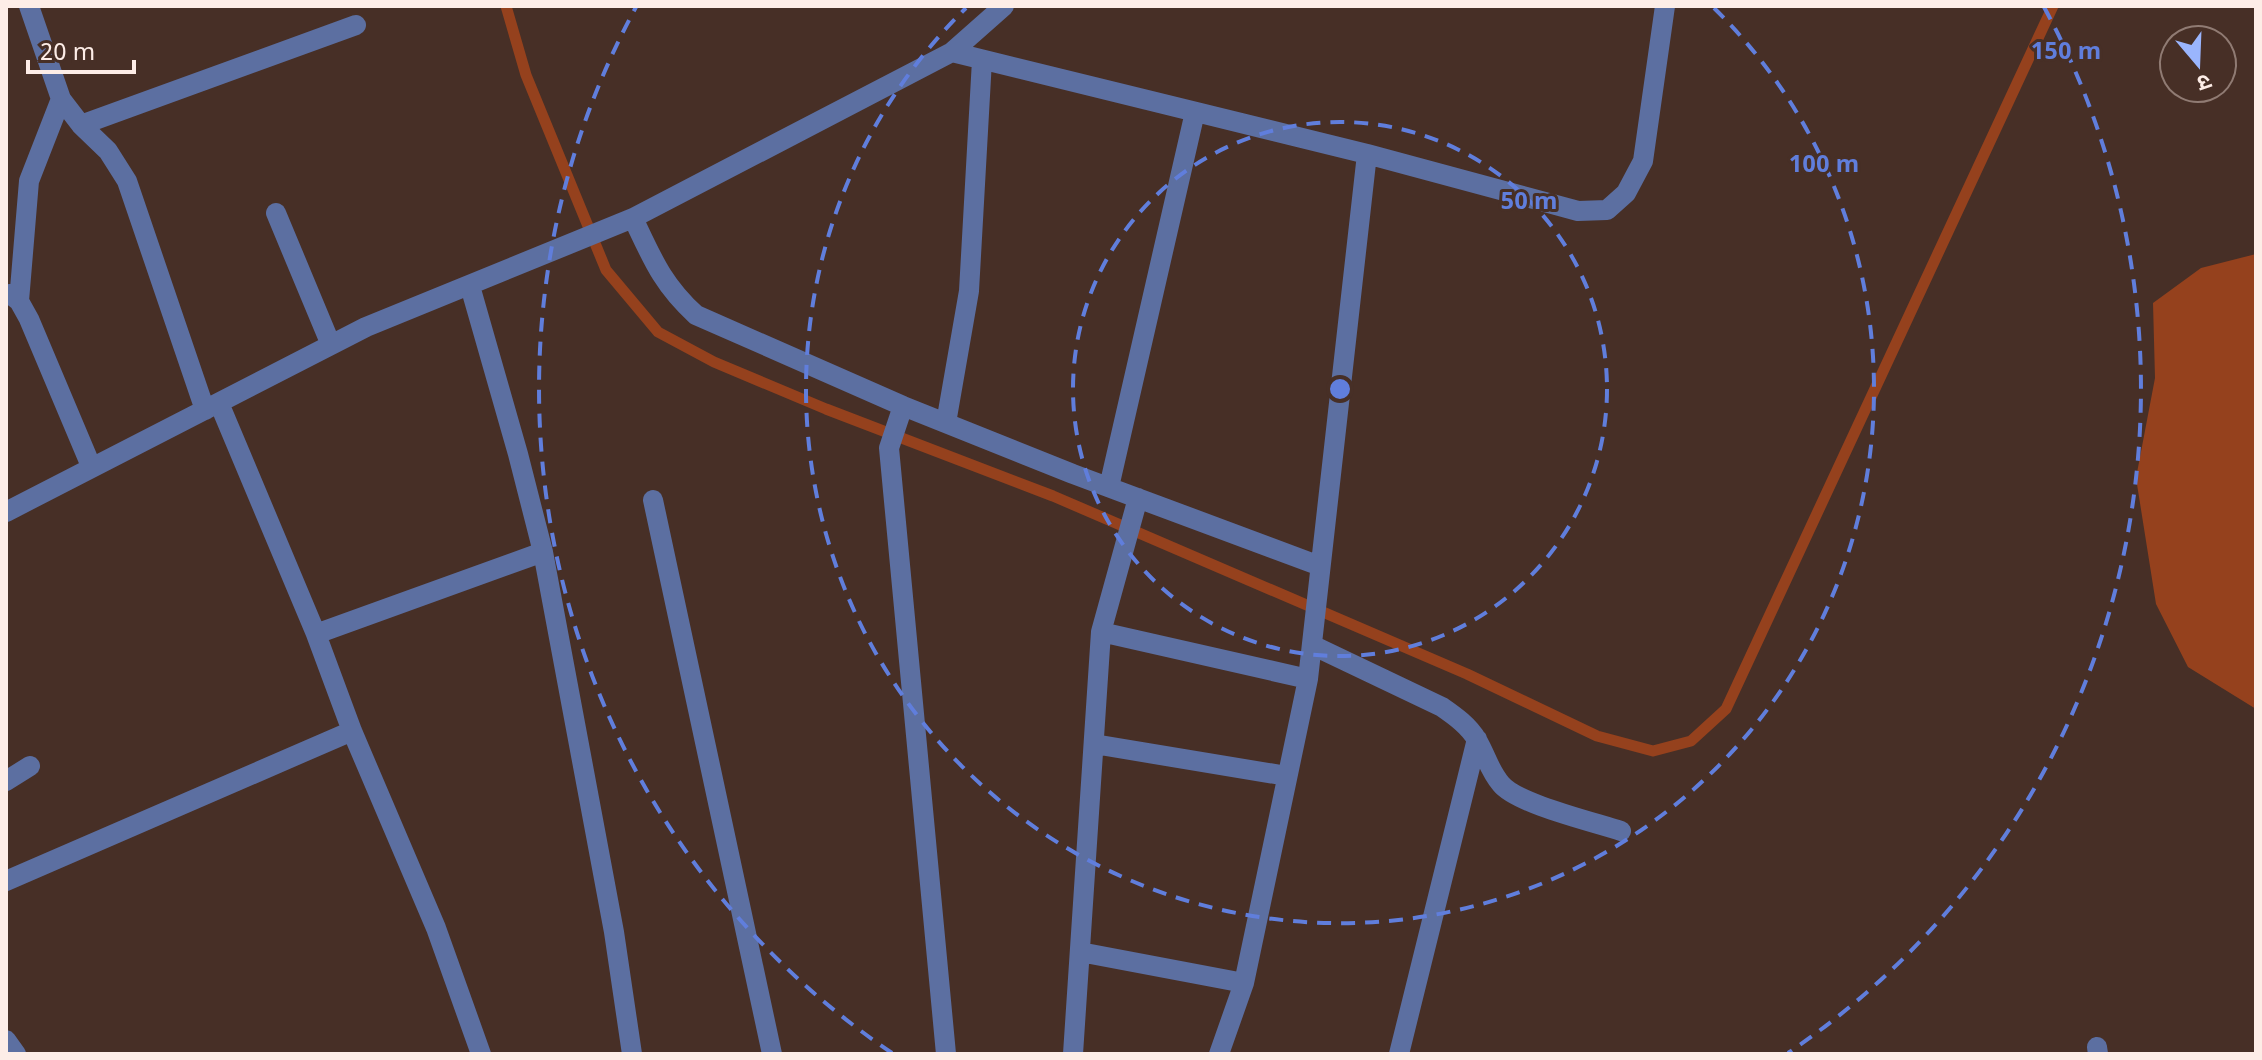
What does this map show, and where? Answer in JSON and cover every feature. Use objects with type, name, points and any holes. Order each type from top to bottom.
[{"type":"street","points":[[29,6],[61,99],[81,125],[108,151],[127,181],[212,407],[316,634],[352,731],[436,928],[481,1054]]},
{"type":"street","points":[[6,512],[366,327],[624,222],[952,52],[1000,11],[1020,6]]},
{"type":"street","points":[[952,52],[1367,154],[1578,211],[1607,210],[1626,193],[1643,161],[1665,6]]},
{"type":"street","points":[[81,125],[356,25]]},
{"type":"street","points":[[946,423],[969,291],[982,60]]},
{"type":"street","points":[[61,99],[29,181],[12,296],[29,319],[91,466]]},
{"type":"street","points":[[1109,487],[1195,112]]},
{"type":"street","points":[[1219,1054],[1244,983],[1308,679],[1367,154]]},
{"type":"street","points":[[276,213],[331,345]]},
{"type":"street","points":[[624,222],[674,295],[696,315],[901,411],[946,423],[1320,566]]},
{"type":"street","points":[[470,286],[543,552],[614,932],[632,1054]]},
{"type":"street","points":[[901,411],[889,448],[946,1054]]},
{"type":"street","points":[[1073,1054],[1101,632],[1138,498]]},
{"type":"street","points":[[653,500],[772,1054]]},
{"type":"street","points":[[316,634],[543,552]]},
{"type":"street","points":[[1101,632],[1308,679]]},
{"type":"street","points":[[1313,636],[1459,718],[1477,739],[1487,764],[1503,787],[1520,797],[1621,831]]},
{"type":"street","points":[[6,881],[352,731]]},
{"type":"street","points":[[1399,1054],[1477,739]]},
{"type":"street","points":[[1094,744],[1287,776]]},
{"type":"street","points":[[6,781],[30,766]]},
{"type":"street","points":[[1080,952],[1244,983]]},
{"type":"street","points":[[6,1040],[16,1054]]},
{"type":"shaded area","points":[[2256,254],[2256,709],[2188,667],[2156,604],[2136,478],[2155,378],[2153,303],[2201,268]]},
{"type":"waterway","points":[[506,6],[526,75],[606,270],[658,332],[714,362],[826,409],[1053,496],[1467,674],[1597,736],[1653,751],[1691,741],[1726,709],[2053,6]]}]
